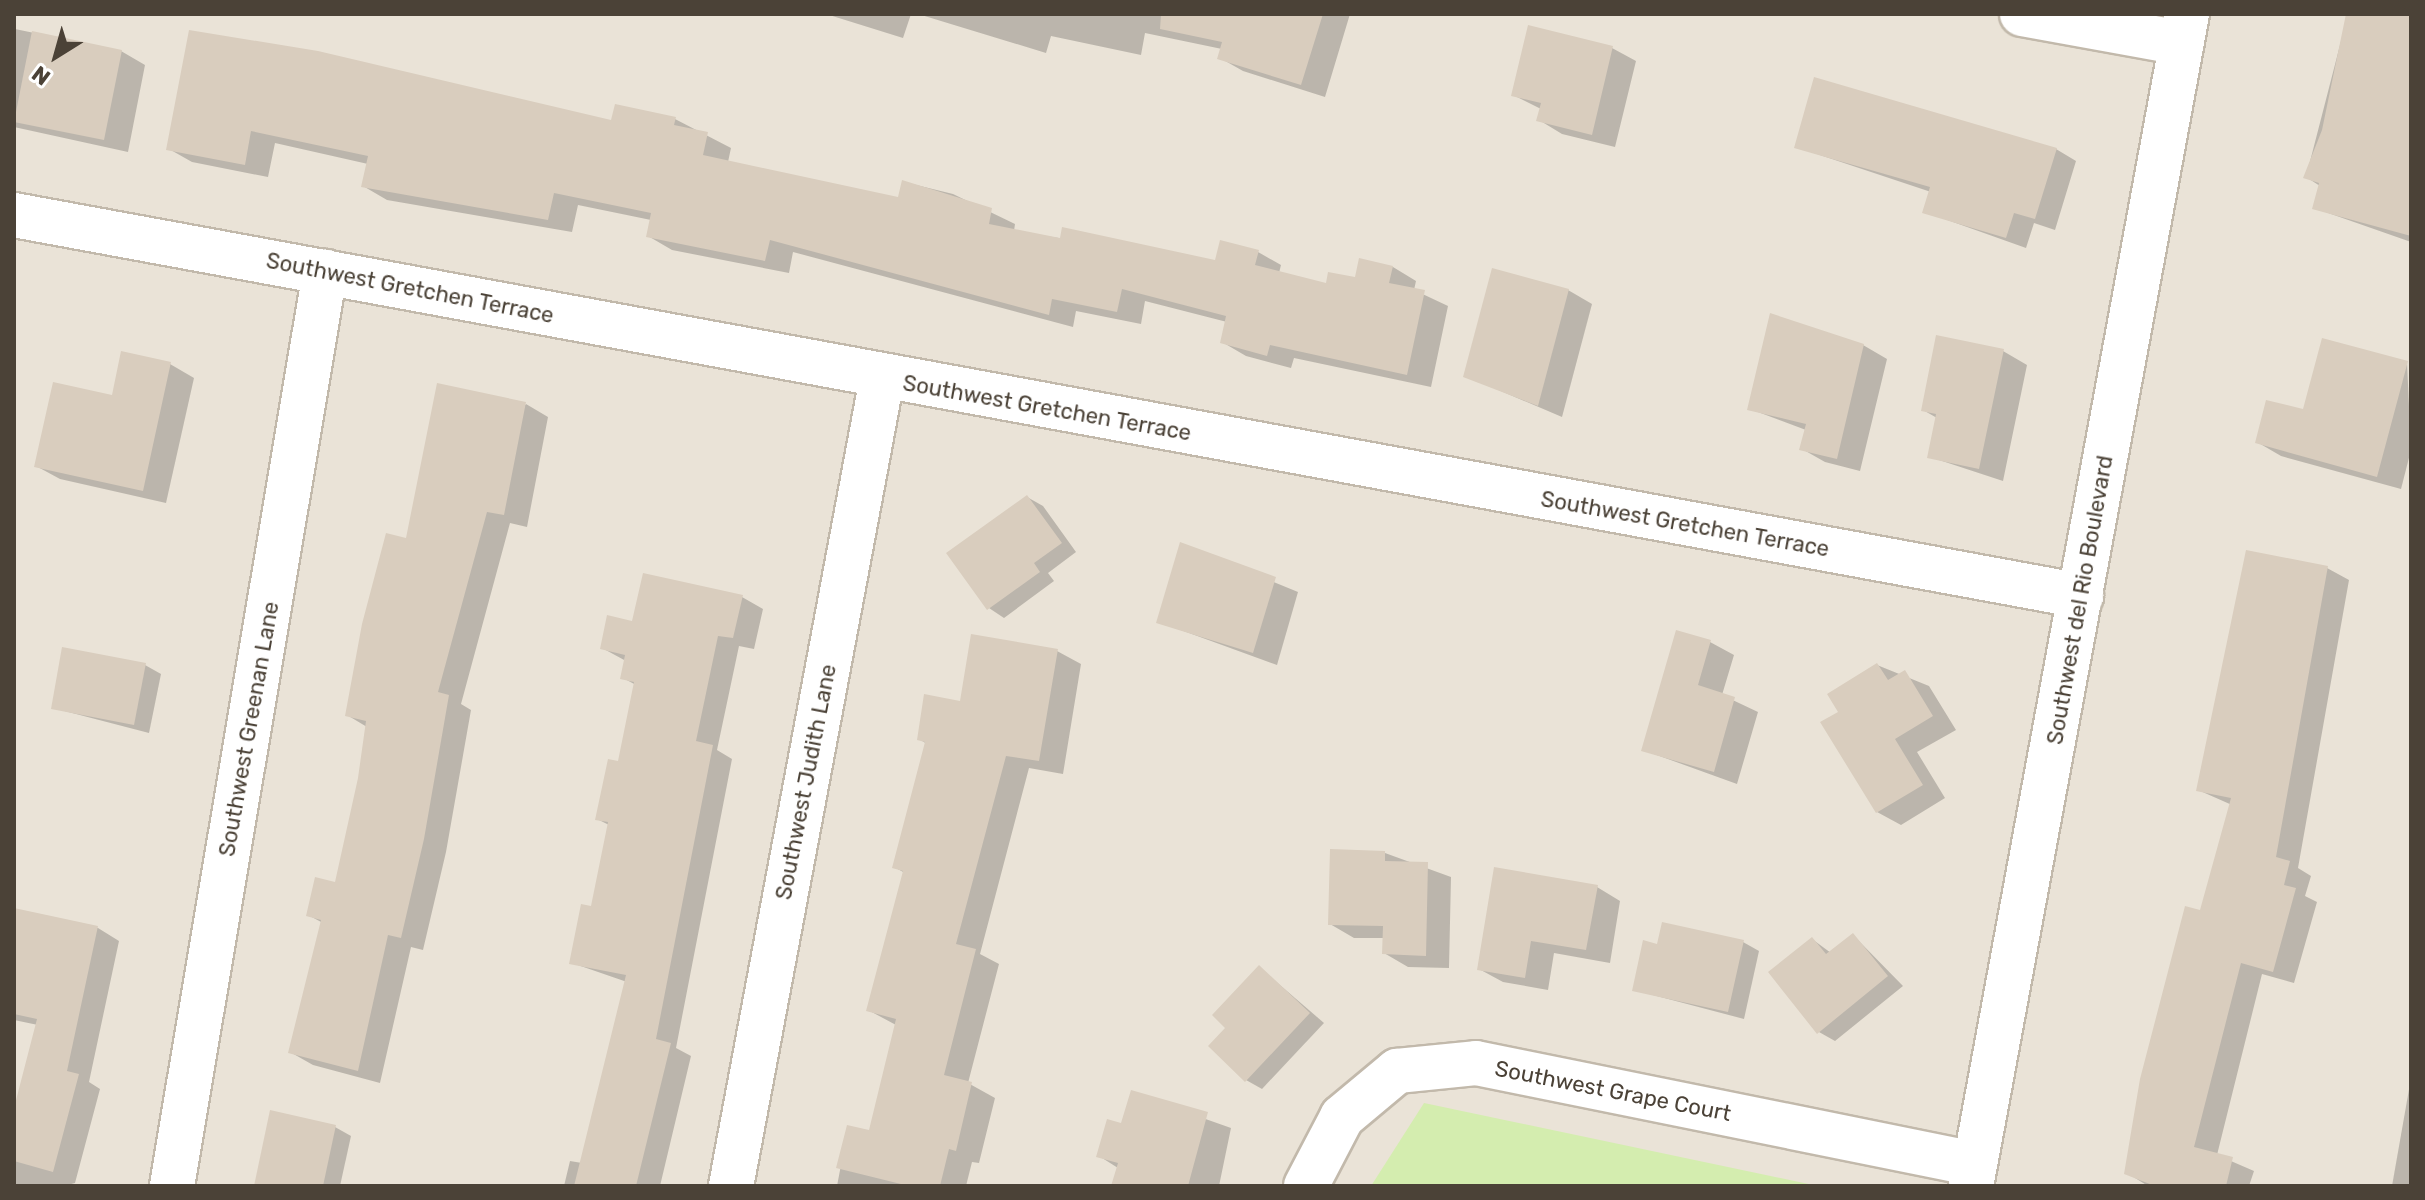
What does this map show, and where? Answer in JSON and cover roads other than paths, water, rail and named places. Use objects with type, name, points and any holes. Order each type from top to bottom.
[{"type":"street","points":[[2022,14],[2184,28]]},
{"type":"street","name":"Southwest del Rio Boulevard","points":[[1973,1175],[2184,28]]},
{"type":"street","name":"Southwest Gretchen Terrace","points":[[14,215],[882,378],[2081,596]]},
{"type":"street","name":"Southwest Greenan Lane","points":[[172,1186],[325,272]]},
{"type":"street","name":"Southwest Judith Lane","points":[[731,1186],[882,378]]},
{"type":"street","name":"Southwest Grape Court","points":[[1306,1186],[1342,1117],[1397,1071],[1476,1063],[1973,1175]]}]
